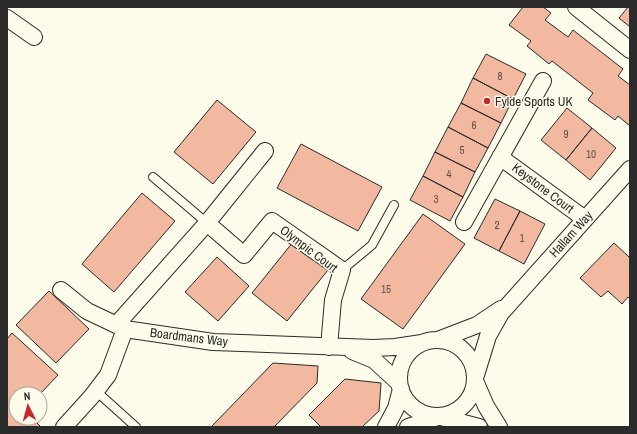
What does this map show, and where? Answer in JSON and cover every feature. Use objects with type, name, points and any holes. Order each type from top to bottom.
[{"type":"street","points":[[584,10],[630,50]]},
{"type":"street","points":[[7,18],[34,37]]},
{"type":"street","name":"Keystone Court","points":[[464,222],[543,80]]},
{"type":"street","points":[[64,427],[108,375],[121,327],[266,151]]},
{"type":"street","name":"Keystone Court","points":[[500,157],[585,219]]},
{"type":"street","name":"Hallam Way","points":[[476,379],[488,336],[501,313],[630,170]]},
{"type":"street","name":"Olympic Court","points":[[207,223],[244,254],[272,221],[342,270],[333,300],[329,347]]},
{"type":"street","name":"Boardmans Way","points":[[61,290],[88,311],[121,327],[213,342],[384,348],[429,342]]},
{"type":"street","name":"Hallam Way","points":[[429,342],[476,326],[513,299]]},
{"type":"street","points":[[386,427],[396,408],[400,386],[400,371],[404,359],[415,347],[429,342],[446,341],[464,350],[474,366],[476,379],[486,406],[499,427]]},
{"type":"street","name":"Boardmans Way","points":[[329,347],[358,353],[374,360],[400,386]]},
{"type":"street","points":[[408,427],[451,414],[468,402],[473,393],[476,379]]},
{"type":"street","points":[[400,386],[411,406],[428,416],[439,417],[479,427]]},
{"type":"lane","points":[[153,177],[207,223]]},
{"type":"lane","points":[[342,270],[372,245],[394,205]]},
{"type":"lane","points":[[96,391],[136,427]]},
{"type":"building","points":[[523,7],[543,7],[551,13],[545,20],[568,37],[573,30],[623,69],[618,76],[630,85],[630,126],[618,116],[615,120],[588,100],[593,93],[552,61],[549,64],[527,46],[531,41],[509,25]]},
{"type":"building","points":[[628,7],[630,7],[630,27],[619,18]]},
{"type":"building","points":[[486,54],[526,74],[513,99],[473,78]]},
{"type":"building","name":"Fylde Sports UK","points":[[473,78],[513,99],[501,123],[461,103]]},
{"type":"building","points":[[217,100],[256,132],[213,184],[174,152]]},
{"type":"building","points":[[461,103],[501,123],[488,148],[448,127]]},
{"type":"building","points":[[567,108],[592,128],[566,160],[541,140]]},
{"type":"building","points":[[448,127],[488,148],[475,172],[435,152]]},
{"type":"building","points":[[592,128],[616,148],[590,180],[566,160]]},
{"type":"building","points":[[301,144],[382,187],[358,231],[277,188]]},
{"type":"building","points":[[435,152],[475,172],[463,197],[423,176]]},
{"type":"building","points":[[423,176],[463,197],[450,221],[410,200]]},
{"type":"building","points":[[142,193],[175,221],[114,292],[82,264]]},
{"type":"building","points":[[495,199],[520,211],[499,251],[474,238]]},
{"type":"building","points":[[520,211],[545,224],[524,264],[499,251]]},
{"type":"building","points":[[423,214],[465,244],[403,329],[361,299]]},
{"type":"building","points":[[293,242],[328,270],[287,321],[252,293]]},
{"type":"building","points":[[614,243],[629,257],[630,256],[630,299],[628,297],[622,304],[608,291],[601,297],[580,278]]},
{"type":"building","points":[[217,257],[249,286],[218,321],[185,292]]},
{"type":"building","points":[[49,291],[89,329],[56,363],[16,325]]},
{"type":"building","points":[[12,333],[58,375],[48,386],[8,386],[8,426],[41,427],[7,427],[7,339]]},
{"type":"building","points":[[273,363],[318,366],[317,383],[274,427],[211,427]]},
{"type":"building","points":[[345,379],[381,383],[379,411],[362,427],[321,427],[309,415]]},
{"type":"place","name":"Fylde Sports UK","points":[[487,101]]}]
